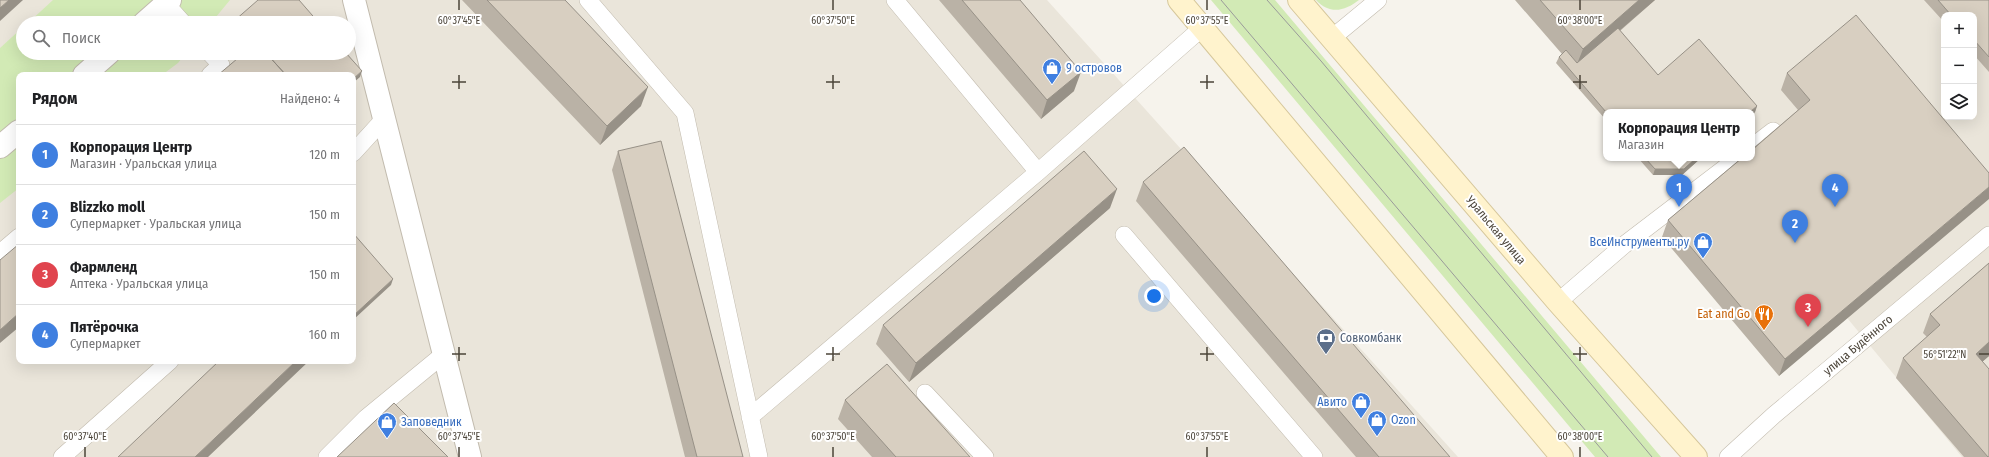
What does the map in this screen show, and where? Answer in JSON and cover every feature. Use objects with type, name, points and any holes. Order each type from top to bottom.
[{"type":"main road","points":[[1178,0],[1203,27],[1562,457]]},
{"type":"main road","name":"Уральская улица","points":[[1299,0],[1558,302],[1696,457]]},
{"type":"street","points":[[354,0],[470,457]]},
{"type":"street","points":[[152,16],[168,2]]},
{"type":"street","points":[[87,72],[101,60]]},
{"type":"street","points":[[0,147],[16,134]]},
{"type":"lane","points":[[588,0],[684,113],[759,457]]},
{"type":"lane","points":[[895,0],[1038,172]]},
{"type":"lane","points":[[1332,38],[1378,0]]},
{"type":"lane","points":[[168,2],[178,16]]},
{"type":"lane","points":[[750,417],[1038,172],[1203,27]]},
{"type":"lane","points":[[213,72],[221,65],[216,60]]},
{"type":"lane","points":[[356,151],[384,119]]},
{"type":"lane","points":[[1755,145],[1773,131]]},
{"type":"lane","points":[[1558,302],[1624,246],[1734,161]]},
{"type":"lane","points":[[1124,235],[1314,457]]},
{"type":"lane","name":"улица Будённого","points":[[1728,457],[1774,415],[1989,235]]},
{"type":"lane","points":[[0,253],[16,240]]},
{"type":"lane","points":[[327,457],[366,418],[444,354]]},
{"type":"lane","points":[[62,457],[167,364]]},
{"type":"lane","points":[[925,393],[985,457]]},
{"type":"shaded area","points":[[0,0],[1047,0],[1458,457],[0,457]]},
{"type":"shaded area","points":[[1584,0],[1989,0],[1989,457],[1962,457],[1717,161],[1755,161],[1755,109],[1675,109]]},
{"type":"green space","points":[[53,0],[230,0],[217,16],[36,16]]},
{"type":"green space","points":[[1211,0],[1275,0],[1661,457],[1595,457]]},
{"type":"green space","points":[[1316,0],[1359,0],[1348,7],[1338,10],[1327,8]]},
{"type":"green space","points":[[16,33],[16,60],[180,60],[166,72],[16,72],[16,190],[0,203],[0,48]]},
{"type":"building","points":[[0,0],[9,0],[0,8]]},
{"type":"building","points":[[258,0],[299,0],[313,16],[240,16]]},
{"type":"building","points":[[487,0],[565,0],[648,87],[607,126]]},
{"type":"building","points":[[962,0],[1020,0],[1081,72],[1047,100]]},
{"type":"building","points":[[1540,0],[1639,0],[1583,49]]},
{"type":"building","points":[[1938,0],[1989,0],[1989,57],[1977,43],[1977,12],[1948,12]]},
{"type":"building","points":[[1856,15],[1941,116],[1941,120],[1944,120],[1989,173],[1989,187],[1785,359],[1668,220],[1738,161],[1755,161],[1755,147],[1810,100],[1787,73]]},
{"type":"building","points":[[1618,28],[1658,75],[1699,39],[1757,106],[1754,109],[1603,109],[1559,57],[1566,50],[1577,63]]},
{"type":"building","points":[[236,60],[272,60],[283,72],[222,72]]},
{"type":"building","points":[[272,60],[352,60],[362,71],[356,76],[356,72],[283,72]]},
{"type":"building","points":[[661,141],[743,457],[697,457],[618,151]]},
{"type":"building","points":[[1184,147],[1450,457],[1379,457],[1143,182]]},
{"type":"building","points":[[1084,151],[1117,189],[916,363],[883,325]]},
{"type":"building","points":[[1648,161],[1693,161],[1684,169],[1655,169]]},
{"type":"building","points":[[356,236],[393,279],[356,313]]},
{"type":"building","points":[[16,247],[16,316],[0,330],[0,260]]},
{"type":"building","points":[[1989,263],[1989,342],[1976,354],[1989,369],[1988,457],[1903,358],[1940,325],[1930,314]]},
{"type":"building","points":[[216,364],[293,364],[195,457],[118,457]]},
{"type":"building","points":[[887,364],[970,457],[896,457],[845,400]]},
{"type":"building","points":[[394,403],[448,457],[337,457]]},
{"type":"tram line","points":[[1221,0],[1608,457]]},
{"type":"tram line","points":[[1267,0],[1321,61],[1652,457]]},
{"type":"place","name":"9 островов","points":[[1052,85]]},
{"type":"place","name":"Корпорация Центр","points":[[1679,207]]},
{"type":"place","name":"Пятёрочка","points":[[1835,207]]},
{"type":"place","name":"Blizzko moll","points":[[1795,243]]},
{"type":"place","name":"ВсеИнструменты.ру","points":[[1703,259]]},
{"type":"place","name":"Фармленд","points":[[1808,327]]},
{"type":"place","name":"Eat and Go","points":[[1764,331]]},
{"type":"place","name":"Совкомбанк","points":[[1326,355]]},
{"type":"place","name":"Авито","points":[[1361,419]]},
{"type":"place","name":"Ozon","points":[[1377,437]]},
{"type":"place","name":"Заповедник","points":[[387,439]]}]
